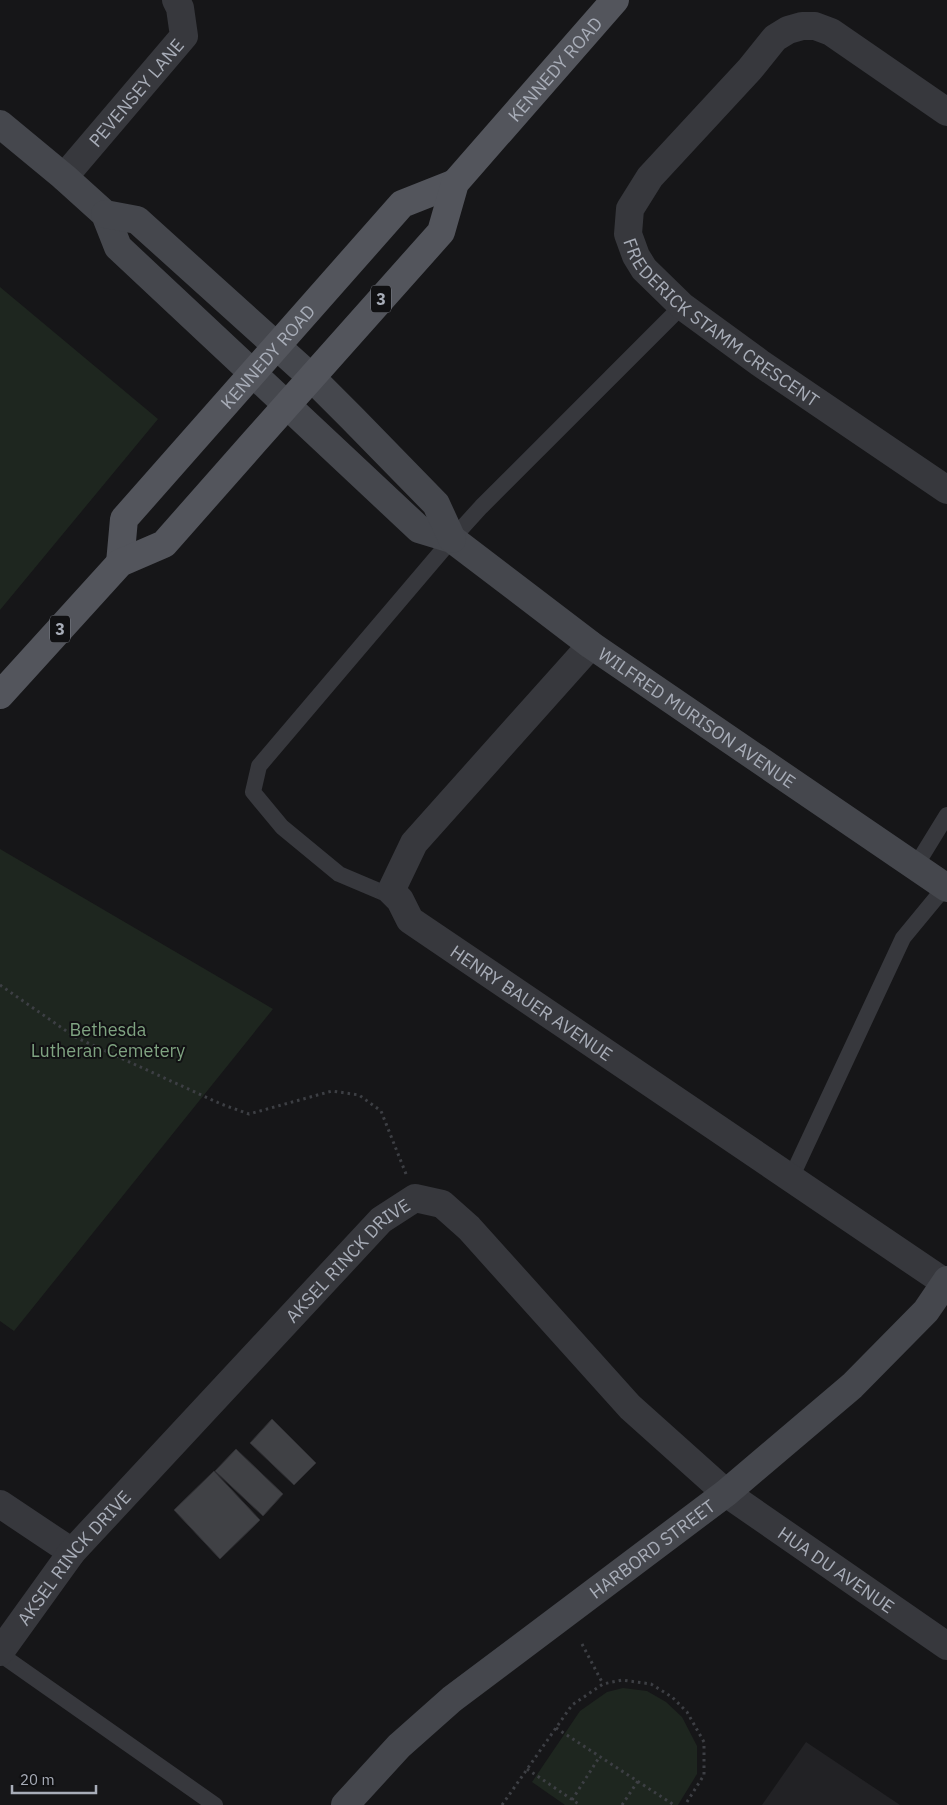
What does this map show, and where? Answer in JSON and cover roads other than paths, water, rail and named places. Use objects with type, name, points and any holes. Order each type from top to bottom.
[{"type":"main road","name":"KENNEDY ROAD","points":[[0,694],[120,563],[164,544],[440,232],[455,183],[615,0]]},
{"type":"main road","name":"KENNEDY ROAD","points":[[120,563],[124,519],[402,204],[455,183]]},
{"type":"street","name":"PEVENSEY LANE","points":[[64,177],[184,36],[180,8],[176,0]]},
{"type":"street","name":"FREDERICK STAMM CRESCENT","points":[[947,112],[831,32],[815,26],[802,26],[788,30],[775,38],[750,69],[650,176],[630,209],[628,234],[636,256],[644,269],[682,306],[760,363],[947,490]]},
{"type":"street","points":[[0,124],[105,214]]},
{"type":"street","name":"WILFRED MURISON AVENUE","points":[[105,214],[137,220],[311,377],[436,504],[452,539]]},
{"type":"street","name":"WILFRED MURISON AVENUE","points":[[105,214],[118,247],[419,529],[452,539],[591,645],[946,887]]},
{"type":"street","name":"HENRY BAUER AVENUE","points":[[591,645],[414,843],[391,891],[400,900],[410,920],[946,1282]]},
{"type":"street","name":"AKSEL RINCK DRIVE","points":[[0,1653],[72,1552],[381,1220],[415,1198],[442,1204],[469,1228],[630,1407],[726,1493]]},
{"type":"street","name":"HARBORD STREET","points":[[344,1805],[399,1746],[452,1698],[726,1493],[852,1386],[926,1311],[946,1282]]},
{"type":"street","name":"HUA DU AVENUE","points":[[726,1493],[947,1646]]},
{"type":"street","points":[[0,1504],[72,1552]]},
{"type":"lane","points":[[400,900],[339,874],[282,827],[253,792],[259,766],[481,507],[682,306]]},
{"type":"lane","points":[[915,866],[947,814]]},
{"type":"lane","points":[[791,1178],[903,938],[946,887]]},
{"type":"lane","points":[[0,1653],[215,1805]]},
{"type":"park label","name":"Bethesda Lutheran Cemetery","points":[[108,1039]]}]
